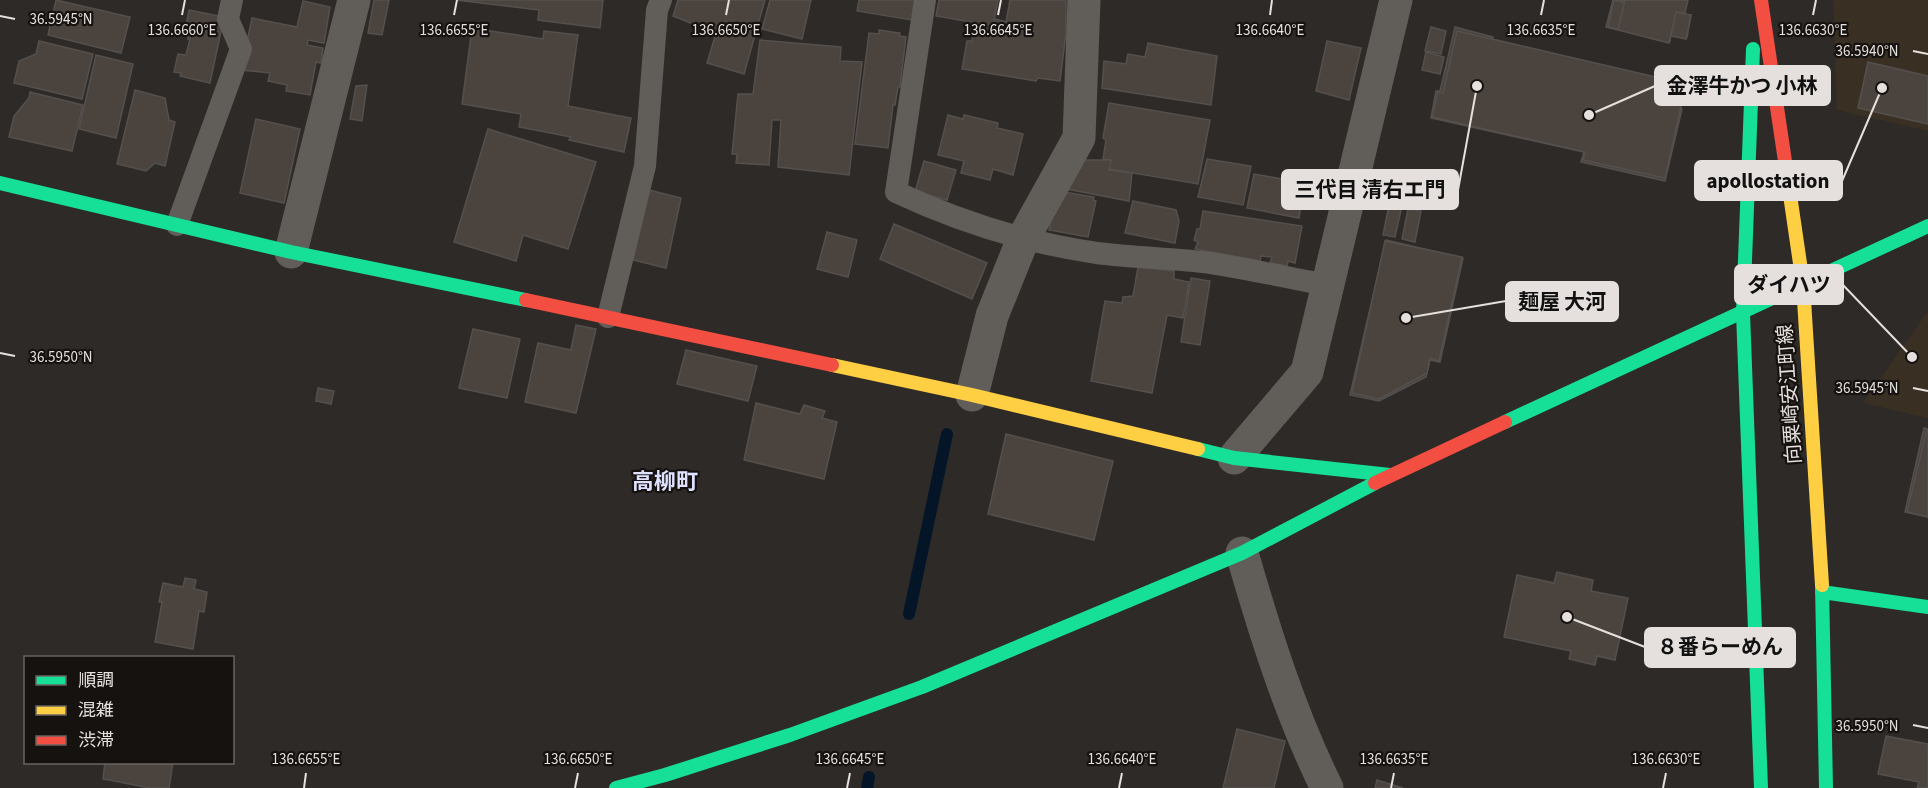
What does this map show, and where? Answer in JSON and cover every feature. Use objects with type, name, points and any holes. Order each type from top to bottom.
[{"type":"street","points":[[291,252],[354,0]]},
{"type":"street","points":[[972,395],[992,316],[1023,239],[1079,138],[1084,0]]},
{"type":"street","points":[[1234,459],[1307,372],[1396,0]]},
{"type":"street","points":[[1755,0],[1743,313],[1761,788]]},
{"type":"street","name":"向粟崎安江町線","points":[[1761,0],[1803,284],[1822,592],[1826,788]]},
{"type":"street","points":[[0,183],[291,252],[972,395],[1234,459],[1390,475]]},
{"type":"street","points":[[616,788],[665,775],[790,735],[922,687],[1242,553],[1390,475],[1928,226]]},
{"type":"street","points":[[1242,553],[1271,652],[1314,763],[1327,788]]},
{"type":"street","points":[[1822,592],[1928,607]]},
{"type":"lane","points":[[177,225],[241,49],[228,19],[232,0]]},
{"type":"lane","points":[[608,317],[645,166],[657,10],[661,0]]},
{"type":"lane","points":[[925,0],[896,192],[939,212],[1023,239],[1098,253],[1212,263],[1328,285]]},
{"type":"shaded area","points":[[1833,0],[1928,0],[1928,131],[1837,110]]},
{"type":"shaded area","points":[[1928,311],[1928,418],[1863,403]]},
{"type":"building","points":[[56,0],[130,17],[121,53],[48,35]]},
{"type":"building","points":[[374,0],[389,0],[382,35],[368,33]]},
{"type":"building","points":[[456,0],[603,0],[600,28],[538,20],[539,10]]},
{"type":"building","points":[[678,0],[765,0],[744,74],[707,63],[716,33],[673,16]]},
{"type":"building","points":[[770,0],[811,0],[802,39],[762,29]]},
{"type":"building","points":[[859,0],[921,0],[918,21],[857,11]]},
{"type":"building","points":[[939,0],[998,0],[993,26],[936,16]]},
{"type":"building","points":[[1010,0],[1066,0],[1066,33],[1060,81],[1038,78],[1036,81],[962,69],[967,41],[972,41],[974,26],[993,29],[995,19],[1006,22]]},
{"type":"building","points":[[1613,0],[1625,0],[1618,30],[1606,27]]},
{"type":"building","points":[[1614,0],[1626,3],[1626,0],[1685,0],[1682,14],[1691,15],[1687,37],[1671,34],[1670,41],[1608,27]]},
{"type":"building","points":[[1625,0],[1688,0],[1685,13],[1676,12],[1669,43],[1618,30]]},
{"type":"building","points":[[303,1],[330,7],[324,43],[308,40],[307,45],[323,48],[321,63],[316,62],[310,95],[286,91],[287,85],[268,81],[270,73],[241,70],[252,18],[297,27]]},
{"type":"building","points":[[189,10],[224,17],[210,83],[180,76],[181,73],[174,72],[178,54],[186,55],[190,39],[184,35]]},
{"type":"building","points":[[1676,12],[1691,15],[1686,39],[1671,36]]},
{"type":"building","points":[[1431,27],[1446,31],[1441,54],[1425,51]]},
{"type":"building","points":[[1455,27],[1493,37],[1492,39],[1675,82],[1669,105],[1682,109],[1665,181],[1581,162],[1584,152],[1431,118],[1436,91],[1440,91]]},
{"type":"building","points":[[472,28],[543,39],[544,31],[578,35],[568,106],[631,118],[624,152],[569,140],[571,137],[519,127],[521,114],[462,104]]},
{"type":"building","points":[[879,30],[900,33],[899,36],[906,37],[900,87],[898,87],[895,105],[893,105],[888,148],[855,144],[869,33],[879,34]]},
{"type":"building","points":[[1457,31],[1686,84],[1665,178],[1583,160],[1585,152],[1432,117],[1438,92],[1443,93]]},
{"type":"building","points":[[760,40],[841,47],[840,61],[862,62],[849,175],[778,167],[781,120],[772,120],[769,165],[736,163],[737,154],[732,154],[738,94],[753,94]]},
{"type":"building","points":[[39,41],[93,54],[82,99],[14,83],[19,61],[36,54]]},
{"type":"building","points":[[1327,41],[1361,48],[1349,100],[1316,91]]},
{"type":"building","points":[[1148,43],[1217,56],[1211,105],[1102,88],[1104,61],[1126,64],[1128,54],[1145,57]]},
{"type":"building","points":[[1426,52],[1444,57],[1440,74],[1422,70]]},
{"type":"building","points":[[96,55],[133,64],[116,138],[79,129]]},
{"type":"building","points":[[1868,62],[1928,76],[1928,124],[1858,108]]},
{"type":"building","points":[[367,85],[362,121],[350,119],[356,86]]},
{"type":"building","points":[[135,90],[165,98],[169,120],[175,122],[165,166],[155,163],[146,171],[117,164]]},
{"type":"building","points":[[30,92],[83,105],[72,151],[9,137],[14,116],[29,98]]},
{"type":"building","points":[[1109,103],[1210,120],[1198,184],[1109,169],[1111,160],[1103,159],[1106,140],[1103,138]]},
{"type":"building","points":[[948,115],[963,119],[964,115],[998,123],[997,128],[1023,134],[1013,175],[993,169],[990,180],[961,173],[964,161],[938,155]]},
{"type":"building","points":[[256,119],[300,129],[284,203],[240,193]]},
{"type":"building","points":[[488,129],[596,162],[568,249],[523,235],[516,261],[454,242]]},
{"type":"building","points":[[1207,159],[1251,166],[1243,205],[1198,197]]},
{"type":"building","points":[[1082,160],[1111,160],[1109,170],[1132,173],[1129,201],[1066,189]]},
{"type":"building","points":[[924,161],[956,170],[947,200],[915,192]]},
{"type":"building","points":[[1254,174],[1304,183],[1299,218],[1247,208]]},
{"type":"building","points":[[649,190],[681,198],[666,268],[633,260]]},
{"type":"building","points":[[1064,192],[1094,197],[1093,200],[1096,201],[1088,237],[1049,230],[1055,203]]},
{"type":"building","points":[[1133,201],[1176,210],[1179,221],[1175,243],[1125,233]]},
{"type":"building","points":[[1389,205],[1402,206],[1395,237],[1383,235]]},
{"type":"building","points":[[1408,209],[1421,211],[1415,242],[1402,239]]},
{"type":"building","points":[[1203,211],[1302,226],[1295,263],[1288,261],[1287,266],[1270,263],[1272,257],[1261,256],[1260,261],[1195,249],[1198,242],[1194,240],[1197,229],[1200,229]]},
{"type":"building","points":[[894,224],[987,263],[972,299],[880,259]]},
{"type":"building","points":[[827,232],[857,240],[848,277],[817,269]]},
{"type":"building","points":[[1386,240],[1463,258],[1440,362],[1430,360],[1426,377],[1379,401],[1350,395]]},
{"type":"building","points":[[1385,241],[1462,257],[1439,361],[1430,358],[1427,373],[1379,399],[1352,393]]},
{"type":"building","points":[[1138,267],[1174,271],[1174,279],[1189,282],[1183,318],[1167,315],[1152,393],[1091,381],[1105,301],[1122,303],[1123,297],[1133,296]]},
{"type":"building","points":[[1191,278],[1210,281],[1200,345],[1181,342]]},
{"type":"building","points":[[576,325],[596,329],[576,413],[525,402],[538,343],[571,350]]},
{"type":"building","points":[[473,329],[520,339],[507,398],[459,388]]},
{"type":"building","points":[[686,350],[757,366],[748,401],[677,384]]},
{"type":"building","points":[[318,388],[334,391],[331,404],[316,401]]},
{"type":"building","points":[[756,403],[800,414],[804,405],[825,411],[822,418],[837,422],[824,479],[744,460]]},
{"type":"building","points":[[1924,428],[1928,429],[1928,517],[1905,512]]},
{"type":"building","points":[[1928,430],[1928,517],[1907,512]]},
{"type":"building","points":[[1006,434],[1113,461],[1094,540],[988,514]]},
{"type":"building","points":[[1557,572],[1593,580],[1591,591],[1628,598],[1615,660],[1597,656],[1595,665],[1569,659],[1571,651],[1504,637],[1517,575],[1554,583]]},
{"type":"building","points":[[185,578],[196,580],[194,589],[207,592],[204,612],[199,611],[193,649],[155,642],[163,583],[183,587]]},
{"type":"building","points":[[1237,729],[1285,741],[1274,788],[1223,788]]},
{"type":"building","points":[[1886,736],[1928,744],[1928,788],[1917,788],[1919,782],[1878,774]]},
{"type":"building","points":[[105,764],[173,764],[169,788],[150,788],[103,779]]},
{"type":"building","points":[[1377,780],[1403,788],[1375,788]]},
{"type":"waterway","points":[[909,614],[947,434]]},
{"type":"waterway","points":[[867,788],[869,777]]},
{"type":"traffic: fast","points":[[1753,49],[1743,313],[1761,788]]},
{"type":"traffic: fast","points":[[0,183],[291,252],[526,300]]},
{"type":"traffic: fast","points":[[1505,422],[1928,226]]},
{"type":"traffic: fast","points":[[1198,449],[1234,458],[1390,475]]},
{"type":"traffic: fast","points":[[616,788],[665,775],[790,735],[922,687],[1242,553],[1375,483]]},
{"type":"traffic: fast","points":[[1822,585],[1826,788]]},
{"type":"traffic: fast","points":[[1822,592],[1928,607]]},
{"type":"traffic: slow","points":[[1789,188],[1803,284],[1822,585]]},
{"type":"traffic: slow","points":[[832,365],[972,395],[1198,449]]},
{"type":"traffic: jam","points":[[1761,0],[1789,188]]},
{"type":"traffic: jam","points":[[526,300],[832,365]]},
{"type":"traffic: jam","points":[[1375,483],[1505,422]]},
{"type":"place","name":"三代目 清右エ門","points":[[1477,86]]},
{"type":"place","name":"apollostation","points":[[1882,88]]},
{"type":"place","name":"金澤牛かつ 小林","points":[[1589,115]]},
{"type":"place","name":"麺屋 大河","points":[[1406,318]]},
{"type":"place","name":"ダイハツ","points":[[1912,357]]},
{"type":"place","name":"８番らーめん","points":[[1567,617]]},
{"type":"district","name":"高柳町","points":[[665,482]]}]
